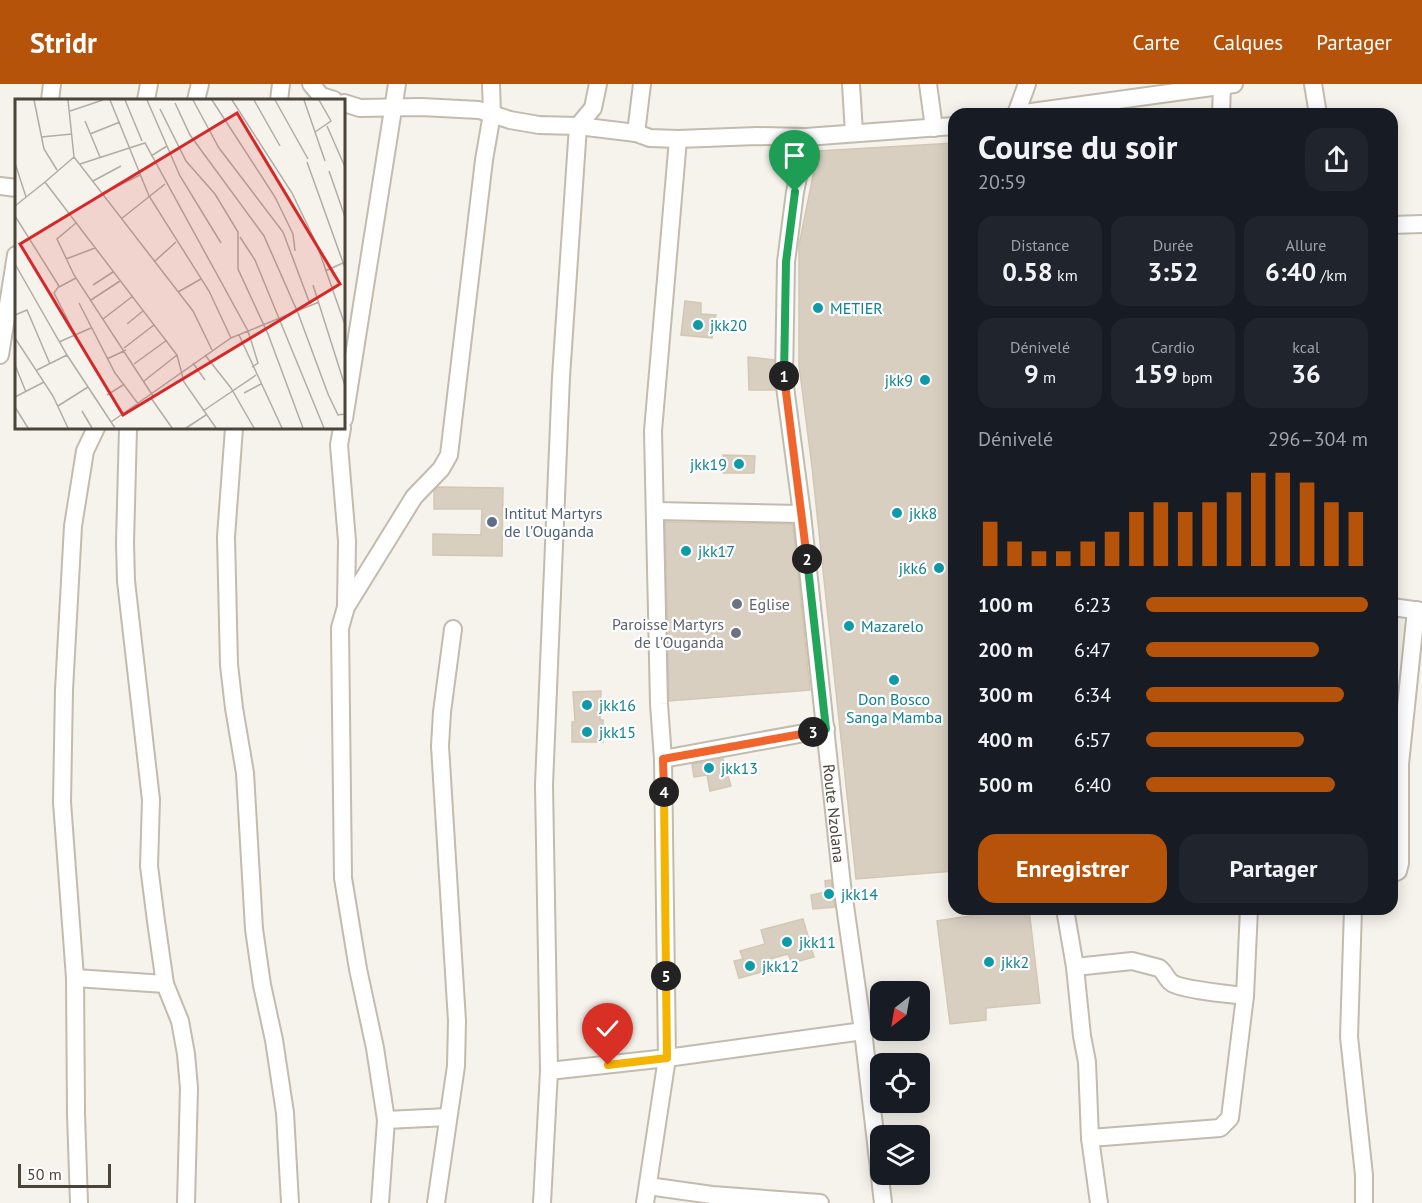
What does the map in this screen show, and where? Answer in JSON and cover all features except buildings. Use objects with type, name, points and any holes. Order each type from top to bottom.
[{"type":"street","points":[[50,99],[52,84]]},
{"type":"street","points":[[146,99],[149,84]]},
{"type":"street","points":[[196,99],[200,84]]},
{"type":"street","points":[[279,99],[281,84]]},
{"type":"street","points":[[311,84],[321,96],[331,99]]},
{"type":"street","points":[[345,413],[396,84]]},
{"type":"street","points":[[346,607],[414,497],[441,470],[449,455],[484,160],[492,114],[491,84]]},
{"type":"street","points":[[542,1203],[549,1071],[544,785],[561,377],[578,126],[593,108],[598,84]]},
{"type":"street","points":[[636,133],[642,84]]},
{"type":"street","points":[[851,84],[854,133]]},
{"type":"street","points":[[928,84],[934,128]]},
{"type":"street","points":[[1018,108],[1027,84]]},
{"type":"street","points":[[1313,84],[1317,108]]},
{"type":"street","points":[[1060,108],[1228,85],[1222,108]]},
{"type":"street","points":[[345,104],[360,108],[421,107],[468,110],[510,120],[636,133],[650,138],[757,136],[806,138],[948,127]]},
{"type":"street","name":"Route Nzolana","points":[[806,138],[795,192],[786,262],[784,379],[802,514],[842,885],[863,1031],[883,1203]]},
{"type":"street","points":[[645,1203],[667,1058],[663,759],[659,704],[653,420],[678,139]]},
{"type":"street","points":[[0,186],[15,188]]},
{"type":"street","points":[[1398,225],[1422,224]]},
{"type":"street","points":[[0,355],[15,261]]},
{"type":"street","points":[[79,1203],[75,978],[62,802],[64,690],[73,526],[85,451],[96,429]]},
{"type":"street","points":[[128,429],[126,581],[152,800],[149,866],[165,984],[180,1021],[186,1054],[189,1088],[186,1203]]},
{"type":"street","points":[[234,429],[226,537],[230,665],[234,708],[245,773],[254,929],[285,1113],[290,1203]]},
{"type":"street","points":[[342,429],[339,445],[347,541],[346,607],[340,628],[339,649],[344,878],[386,1120],[380,1203]]},
{"type":"street","points":[[656,511],[802,514]]},
{"type":"street","points":[[1398,608],[1419,610],[1400,764],[1400,863],[1398,871]]},
{"type":"street","points":[[436,1203],[456,1066],[457,1021],[440,746],[453,629]]},
{"type":"street","points":[[663,759],[826,729]]},
{"type":"street","points":[[1066,915],[1087,1062],[1090,1138],[1099,1203]]},
{"type":"street","points":[[1090,1138],[1210,1129],[1226,1124],[1230,1118],[1245,996],[1249,915]]},
{"type":"street","points":[[1353,915],[1349,1037],[1364,1175],[1364,1203]]},
{"type":"street","points":[[1075,967],[1132,961],[1160,968],[1169,981],[1175,984],[1245,996]]},
{"type":"street","points":[[75,978],[165,984]]},
{"type":"street","points":[[549,1071],[667,1058],[863,1031]]},
{"type":"street","points":[[386,1120],[448,1117]]},
{"type":"street","points":[[648,1185],[734,1197],[820,1203]]},
{"type":"place","name":"METIER","points":[[818,308]]},
{"type":"place","name":"jkk20","points":[[698,325]]},
{"type":"place","name":"jkk9","points":[[925,380]]},
{"type":"place","name":"jkk19","points":[[739,464]]},
{"type":"place","name":"jkk8","points":[[897,513]]},
{"type":"place","name":"Intitut Martyrs de l'Ouganda","points":[[492,522]]},
{"type":"place","name":"jkk17","points":[[686,551]]},
{"type":"place","name":"jkk6","points":[[939,568]]},
{"type":"place","name":"Eglise","points":[[737,604]]},
{"type":"place","name":"Mazarelo","points":[[849,626]]},
{"type":"place","name":"Paroisse Martyrs de l'Ouganda","points":[[736,633]]},
{"type":"place","name":"Don Bosco Sanga Mamba","points":[[894,680]]},
{"type":"place","name":"jkk16","points":[[587,705]]},
{"type":"place","name":"jkk15","points":[[587,732]]},
{"type":"place","name":"jkk13","points":[[709,768]]},
{"type":"place","name":"jkk14","points":[[829,894]]},
{"type":"place","name":"jkk11","points":[[787,942]]},
{"type":"place","name":"jkk2","points":[[989,962]]},
{"type":"place","name":"jkk12","points":[[750,966]]},
{"type":"route","points":[[608,1065],[667,1058],[663,759],[826,729],[784,379],[786,262],[795,192]]}]
